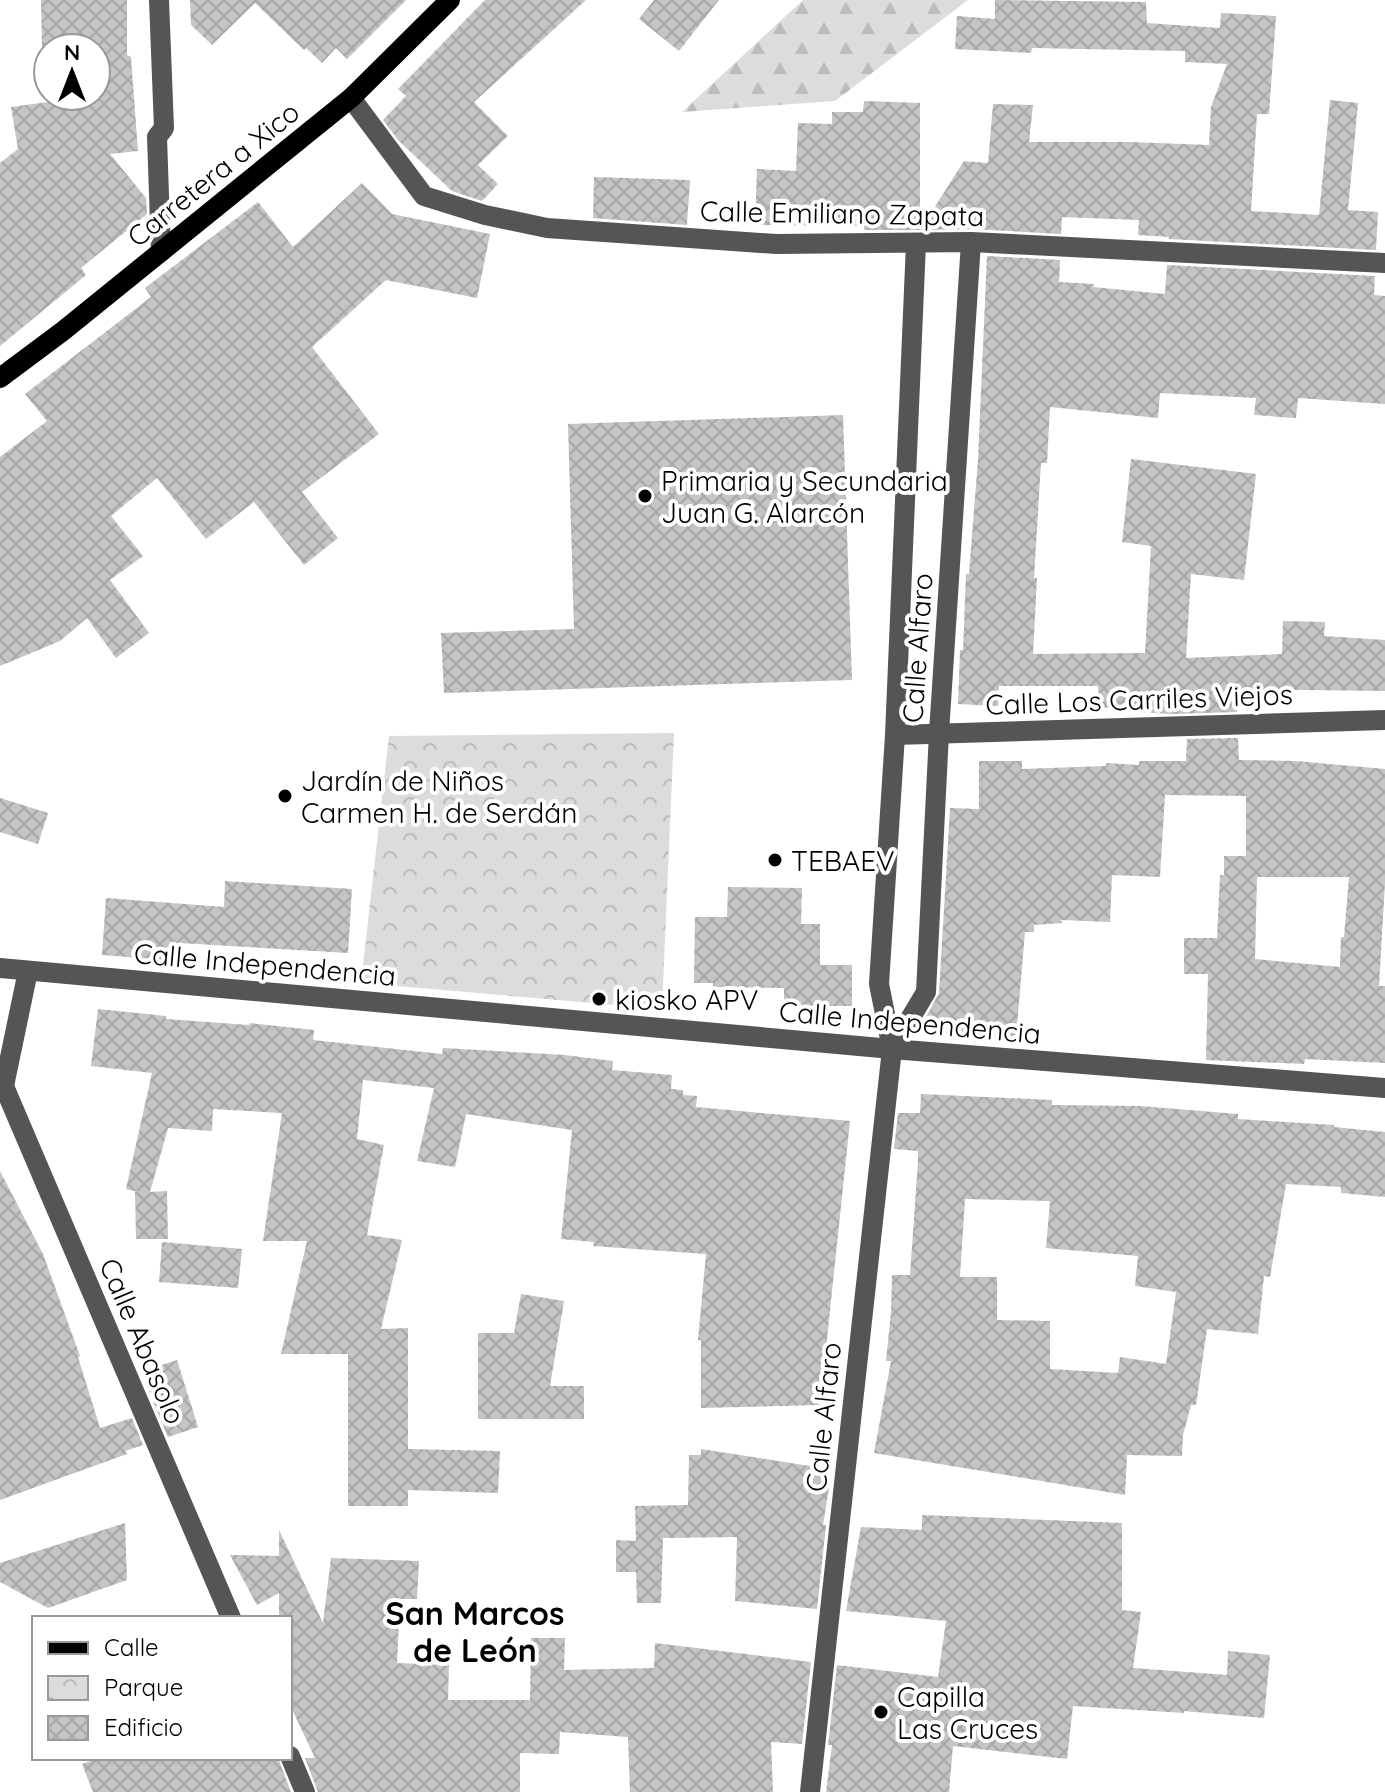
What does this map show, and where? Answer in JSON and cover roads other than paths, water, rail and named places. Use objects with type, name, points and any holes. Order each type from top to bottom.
[{"type":"main road","name":"Carretera a Xico","points":[[0,378],[351,98],[450,0]]},
{"type":"street","points":[[159,0],[164,128],[157,137],[161,252]]},
{"type":"street","name":"Calle Emiliano Zapata","points":[[351,98],[424,196],[485,215],[547,228],[776,244],[971,242],[1385,263]]},
{"type":"street","name":"Calle Alfaro","points":[[892,1049],[926,992],[939,733],[971,242]]},
{"type":"street","name":"Calle Alfaro","points":[[810,1792],[892,1049],[879,984],[895,735],[916,243]]},
{"type":"street","name":"Calle Los Carriles Viejos","points":[[895,735],[1385,720]]},
{"type":"street","name":"Calle Independencia","points":[[0,968],[892,1049],[1385,1088]]},
{"type":"street","name":"Calle Abasolo","points":[[28,971],[2,1081],[230,1616]]},
{"type":"street","points":[[292,1760],[305,1792]]},
{"type":"place","name":"Primaria y Secundaria Juan G. Alarcón","points":[[645,496]]},
{"type":"place","name":"Jardín de Niños Carmen H. de Serdán","points":[[285,796]]},
{"type":"place","name":"TEBAEV","points":[[775,860]]},
{"type":"place","name":"kiosko APV","points":[[599,999]]},
{"type":"place","name":"Capilla Las Cruces","points":[[881,1712]]},
{"type":"district","name":"San Marcos de León","points":[[475,1632]]}]
